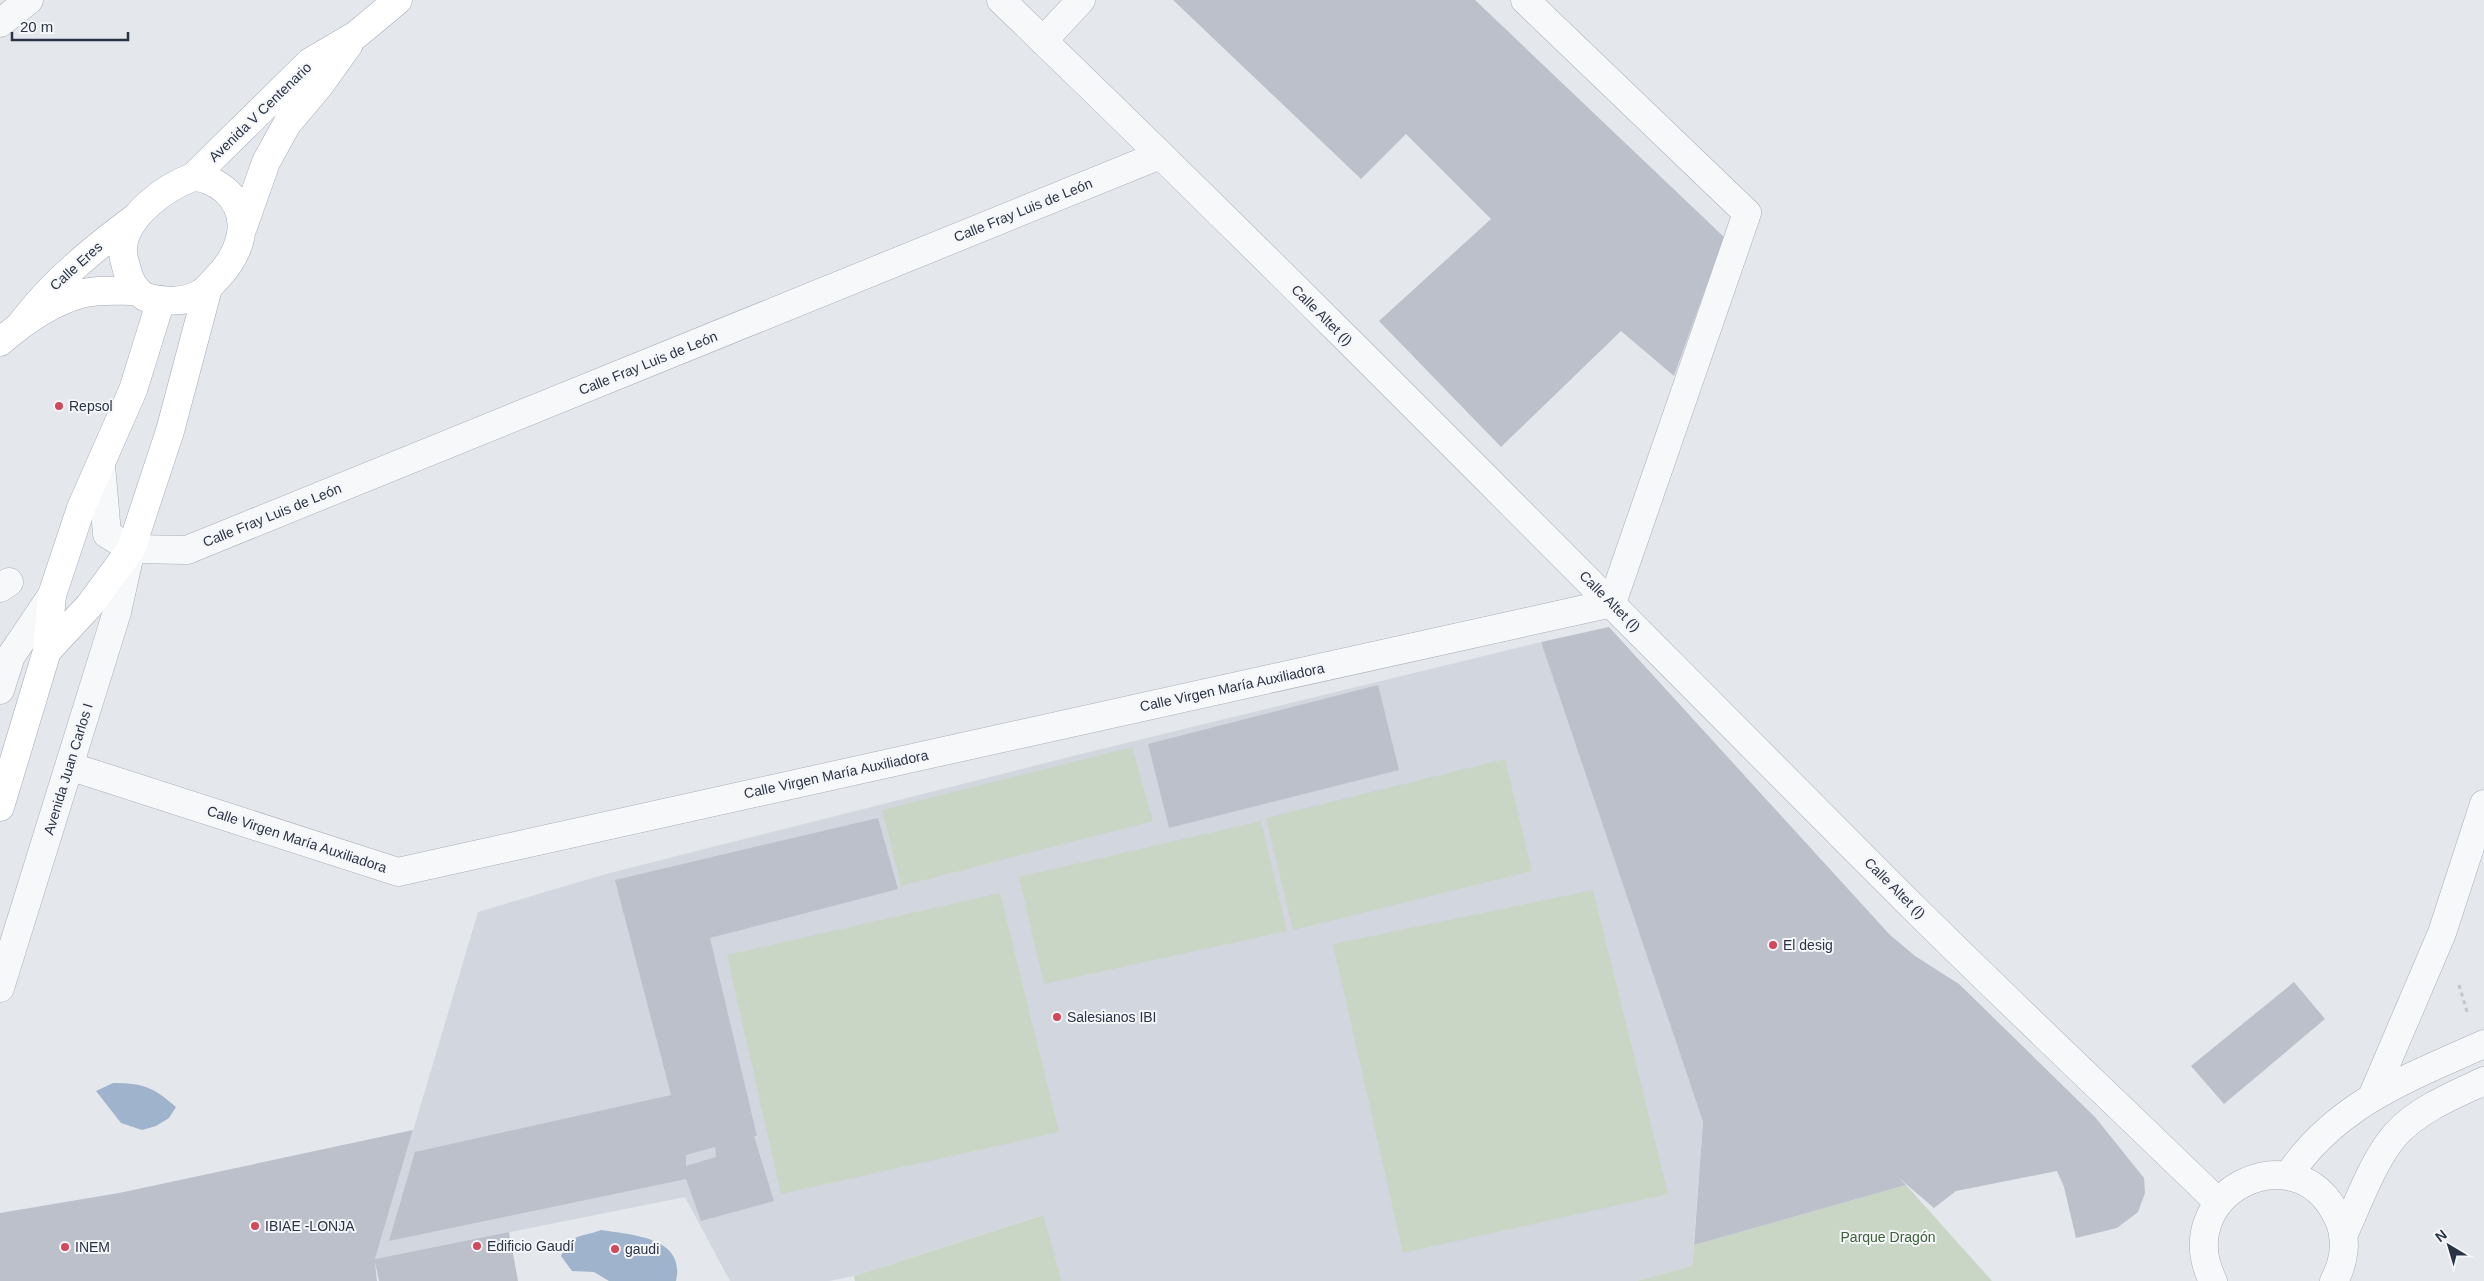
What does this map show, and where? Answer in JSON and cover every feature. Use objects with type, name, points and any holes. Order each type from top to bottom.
[{"type":"main road","name":"Avenida V Centenario","points":[[194,177],[310,62],[356,35],[398,0]]},
{"type":"main road","name":"Avenida V Centenario","points":[[243,227],[266,162],[287,124],[319,86],[356,35]]},
{"type":"main road","points":[[194,177],[200,177],[214,183],[229,194],[241,212],[243,227],[239,244],[222,274],[200,294],[182,300],[161,300],[145,297],[136,291],[130,283],[123,246],[127,234],[138,216],[170,186],[194,177]]},
{"type":"main road","name":"Calle Eres","points":[[6,336],[72,267],[138,216]]},
{"type":"main road","points":[[47,650],[88,606],[131,549],[170,431],[208,288]]},
{"type":"main road","name":"Calle Eres","points":[[6,336],[54,305],[81,294],[106,291],[136,291]]},
{"type":"main road","points":[[0,807],[47,650],[52,595],[81,508],[133,390],[161,300]]},
{"type":"street","points":[[0,23],[29,0]]},
{"type":"street","name":"Calle Altet (l)","points":[[1001,0],[1160,154],[1612,603],[1918,912],[2218,1202]]},
{"type":"street","points":[[1043,40],[1082,0]]},
{"type":"street","points":[[1525,0],[1747,213],[1612,603]]},
{"type":"street","name":"Calle Fray Luis de León","points":[[131,549],[187,550],[1160,154]]},
{"type":"street","points":[[101,465],[107,534],[131,549]]},
{"type":"street","name":"Avenida Juan Carlos I","points":[[0,988],[116,612],[131,549]]},
{"type":"street","points":[[0,690],[11,656],[52,595]]},
{"type":"street","name":"Calle Virgen María Auxiliadora","points":[[69,766],[398,872],[1612,603]]},
{"type":"street","points":[[2372,1097],[2442,933],[2484,804]]},
{"type":"street","points":[[2288,1176],[2314,1142],[2341,1117],[2372,1097],[2481,1046]]},
{"type":"street","points":[[2343,1236],[2382,1154],[2396,1135],[2410,1121],[2434,1105],[2484,1081]]},
{"type":"street","points":[[2213,1281],[2207,1270],[2203,1252],[2204,1234],[2209,1217],[2218,1202],[2232,1188],[2250,1179],[2268,1175],[2288,1176],[2305,1182],[2320,1192],[2332,1206],[2342,1225],[2344,1246],[2341,1267],[2334,1281]]},
{"type":"path","points":[[2442,933],[2481,1046]]},
{"type":"shaded area","name":"Salesianos IBI","points":[[1541,642],[1703,1122],[1692,1266],[1636,1281],[1062,1281],[1042,1215],[854,1276],[829,1281],[730,1281],[685,1197],[375,1259],[478,912],[606,874],[1077,755]]},
{"type":"green space","points":[[1132,747],[1153,821],[901,886],[882,810]]},
{"type":"green space","points":[[1505,759],[1532,871],[1293,930],[1266,818]]},
{"type":"green space","points":[[1261,821],[1287,931],[1044,984],[1019,877]]},
{"type":"green space","points":[[1593,890],[1668,1194],[1403,1253],[1333,944]]},
{"type":"green space","points":[[1000,893],[1059,1132],[781,1194],[727,955]]},
{"type":"green space","name":"Parque Dragón","points":[[1906,1185],[1992,1281],[1636,1281],[1692,1266],[1694,1245]]},
{"type":"green space","points":[[1043,1215],[1062,1281],[855,1281],[854,1276]]},
{"type":"water","points":[[113,1083],[140,1085],[161,1095],[176,1107],[169,1118],[156,1126],[142,1130],[121,1123],[96,1091]]},
{"type":"water","name":"gaudi","points":[[601,1230],[641,1237],[665,1247],[673,1255],[677,1266],[676,1281],[609,1281],[594,1272],[572,1271],[561,1256],[565,1248],[577,1237]]},
{"type":"building","points":[[1173,0],[1475,0],[1724,237],[1674,376],[1621,331],[1501,447],[1379,321],[1491,219],[1406,134],[1361,179]]},
{"type":"building","name":"El desig","points":[[1609,627],[1890,935],[1915,956],[1959,984],[2095,1117],[2144,1178],[2145,1193],[2138,1212],[2117,1228],[2076,1238],[2064,1187],[2057,1171],[1956,1191],[1934,1208],[1899,1178],[1906,1185],[1694,1245],[1703,1122],[1541,642]]},
{"type":"building","points":[[1378,685],[1399,770],[1169,828],[1148,744]]},
{"type":"building","points":[[878,818],[898,889],[710,938],[757,1136],[754,1136],[774,1201],[701,1221],[686,1179],[389,1241],[415,1152],[671,1095],[615,880]],"holes":[[[715,1147],[716,1157],[686,1166],[686,1155]]]},
{"type":"building","points":[[2294,982],[2325,1019],[2224,1104],[2191,1066]]},
{"type":"building","name":"IBIAE -LONJA","points":[[413,1130],[375,1259],[509,1232],[518,1281],[379,1281],[375,1262],[377,1281],[0,1281],[0,1213],[119,1193]]},
{"type":"place","name":"Repsol","points":[[59,406]]},
{"type":"place","name":"El desig","points":[[1773,945]]},
{"type":"place","name":"Salesianos IBI","points":[[1057,1017]]},
{"type":"place","name":"IBIAE -LONJA","points":[[255,1226]]},
{"type":"place","name":"Edificio Gaudí","points":[[477,1246]]},
{"type":"place","name":"INEM","points":[[65,1247]]},
{"type":"place","name":"gaudi","points":[[615,1249]]}]
